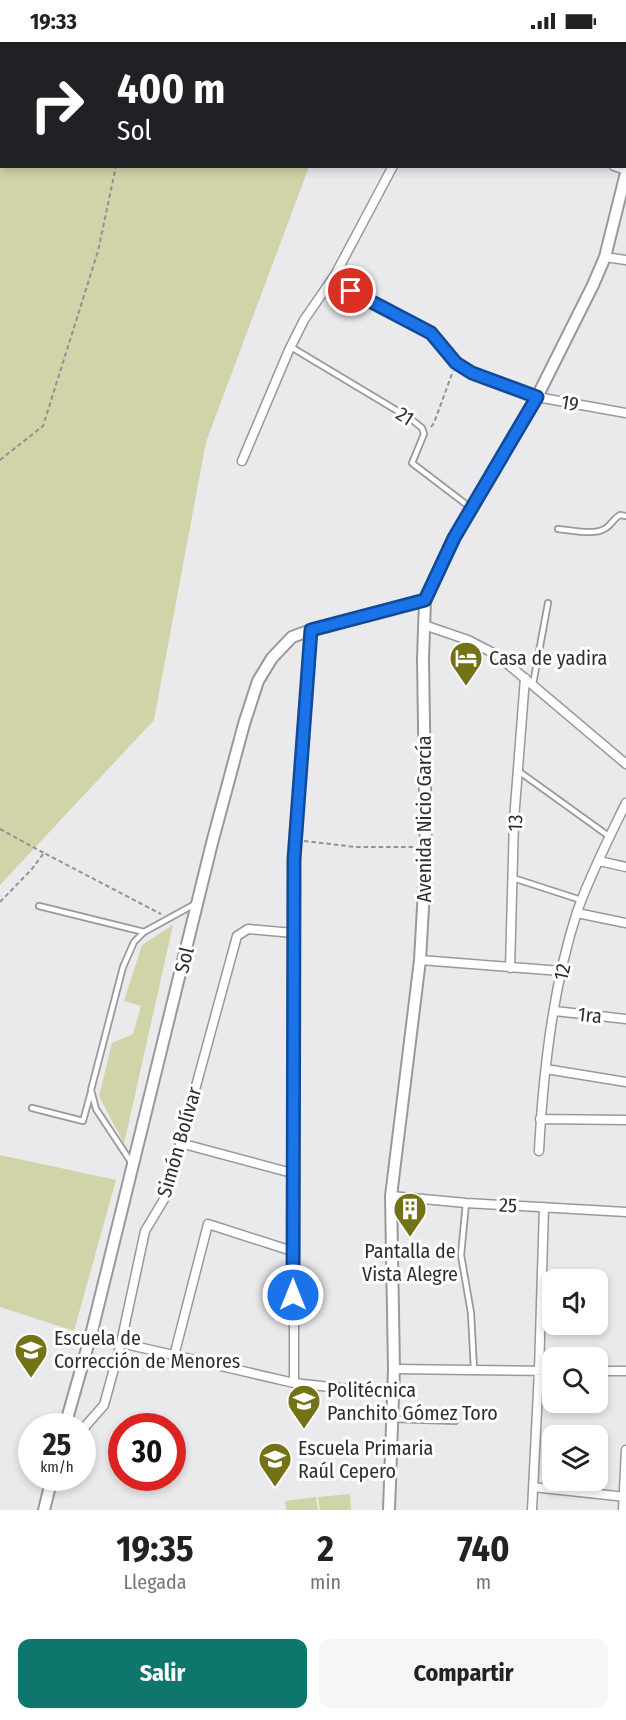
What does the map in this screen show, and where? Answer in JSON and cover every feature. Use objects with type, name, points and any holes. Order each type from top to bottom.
[{"type":"street","points":[[242,461],[304,320],[331,280],[392,168]]},
{"type":"street","name":"Avenida Nicio García","points":[[389,1510],[394,1369],[391,1196],[420,960],[426,847],[425,600],[454,538],[537,397],[605,257],[626,171]]},
{"type":"street","points":[[605,257],[626,260]]},
{"type":"street","name":"19","points":[[537,397],[626,413]]},
{"type":"street","name":"Sol","points":[[69,1413],[92,1330],[244,724],[258,681],[272,658],[292,638],[311,630],[425,600]]},
{"type":"street","points":[[424,625],[478,645],[497,655],[626,764]]},
{"type":"street","points":[[294,1383],[293,933],[296,840],[311,630]]},
{"type":"street","name":"13","points":[[510,968],[517,770],[525,678]]},
{"type":"street","name":"12","points":[[538,1151],[546,1069],[561,971],[581,900],[626,803]]},
{"type":"street","points":[[599,861],[626,867]]},
{"type":"street","points":[[577,913],[626,923]]},
{"type":"street","name":"Simón Bolívar","points":[[96,1414],[104,1405],[121,1343],[145,1231],[166,1196],[237,936],[248,929],[293,933]]},
{"type":"street","points":[[420,960],[561,971]]},
{"type":"street","name":"1ra","points":[[555,1011],[626,1019]]},
{"type":"street","points":[[546,1069],[626,1082]]},
{"type":"street","points":[[540,1119],[626,1120]]},
{"type":"street","points":[[180,1143],[292,1173]]},
{"type":"street","name":"25","points":[[391,1196],[466,1203],[626,1212]]},
{"type":"street","points":[[532,1510],[544,1208]]},
{"type":"street","points":[[174,1356],[208,1224],[292,1251]]},
{"type":"street","points":[[121,1343],[294,1383],[393,1394]]},
{"type":"street","points":[[394,1369],[539,1371]]},
{"type":"street","points":[[608,1371],[626,1371]]},
{"type":"street","points":[[623,1510],[626,1450]]},
{"type":"street","points":[[533,1487],[625,1497]]},
{"type":"street","points":[[44,1510],[49,1491]]},
{"type":"lane","name":"19","points":[[331,280],[431,333],[456,363],[472,373],[537,397]]},
{"type":"lane","name":"21","points":[[291,347],[411,419],[422,428],[424,434],[412,463],[471,508]]},
{"type":"lane","points":[[558,529],[598,531],[607,528],[620,514],[626,516]]},
{"type":"lane","points":[[533,684],[549,603]]},
{"type":"lane","points":[[517,770],[610,837]]},
{"type":"lane","points":[[513,878],[581,900]]},
{"type":"lane","points":[[32,1108],[83,1121],[123,967],[134,942],[144,932],[198,902]]},
{"type":"lane","points":[[39,906],[144,932]]},
{"type":"lane","points":[[91,1090],[96,1109],[133,1165]]},
{"type":"lane","points":[[466,1203],[460,1255],[471,1313],[474,1370]]},
{"type":"lane","points":[[392,1419],[455,1421]]},
{"type":"path","points":[[0,460],[43,426],[98,251],[116,168]]},
{"type":"path","points":[[424,434],[434,423],[456,363]]},
{"type":"path","points":[[0,829],[169,918]]},
{"type":"path","points":[[296,840],[356,847],[426,847]]},
{"type":"path","points":[[0,902],[44,853]]},
{"type":"green space","points":[[0,168],[309,168],[206,442],[154,720],[0,885]]},
{"type":"green space","points":[[173,925],[124,1144],[99,1096],[112,1043],[133,1034],[141,1006],[124,1001],[142,945]]},
{"type":"green space","points":[[0,1155],[116,1180],[74,1331],[0,1307]]},
{"type":"green space","points":[[350,1494],[351,1510],[320,1510],[318,1497]]},
{"type":"green space","points":[[316,1497],[318,1510],[286,1510],[285,1501]]},
{"type":"place","name":"Casa de yadira","points":[[466,687]]},
{"type":"place","name":"Pantalla de Vista Alegre","points":[[410,1238]]},
{"type":"place","name":"Escuela de Corrección de Menores","points":[[31,1379]]},
{"type":"place","name":"Politécnica Panchito Gómez Toro","points":[[304,1430]]},
{"type":"place","name":"Escuela Primaria Raúl Cepero","points":[[275,1488]]},
{"type":"route","points":[[293,1295],[294,859],[311,630],[425,600],[454,538],[537,397],[472,373],[456,363],[431,333],[351,291]]}]
